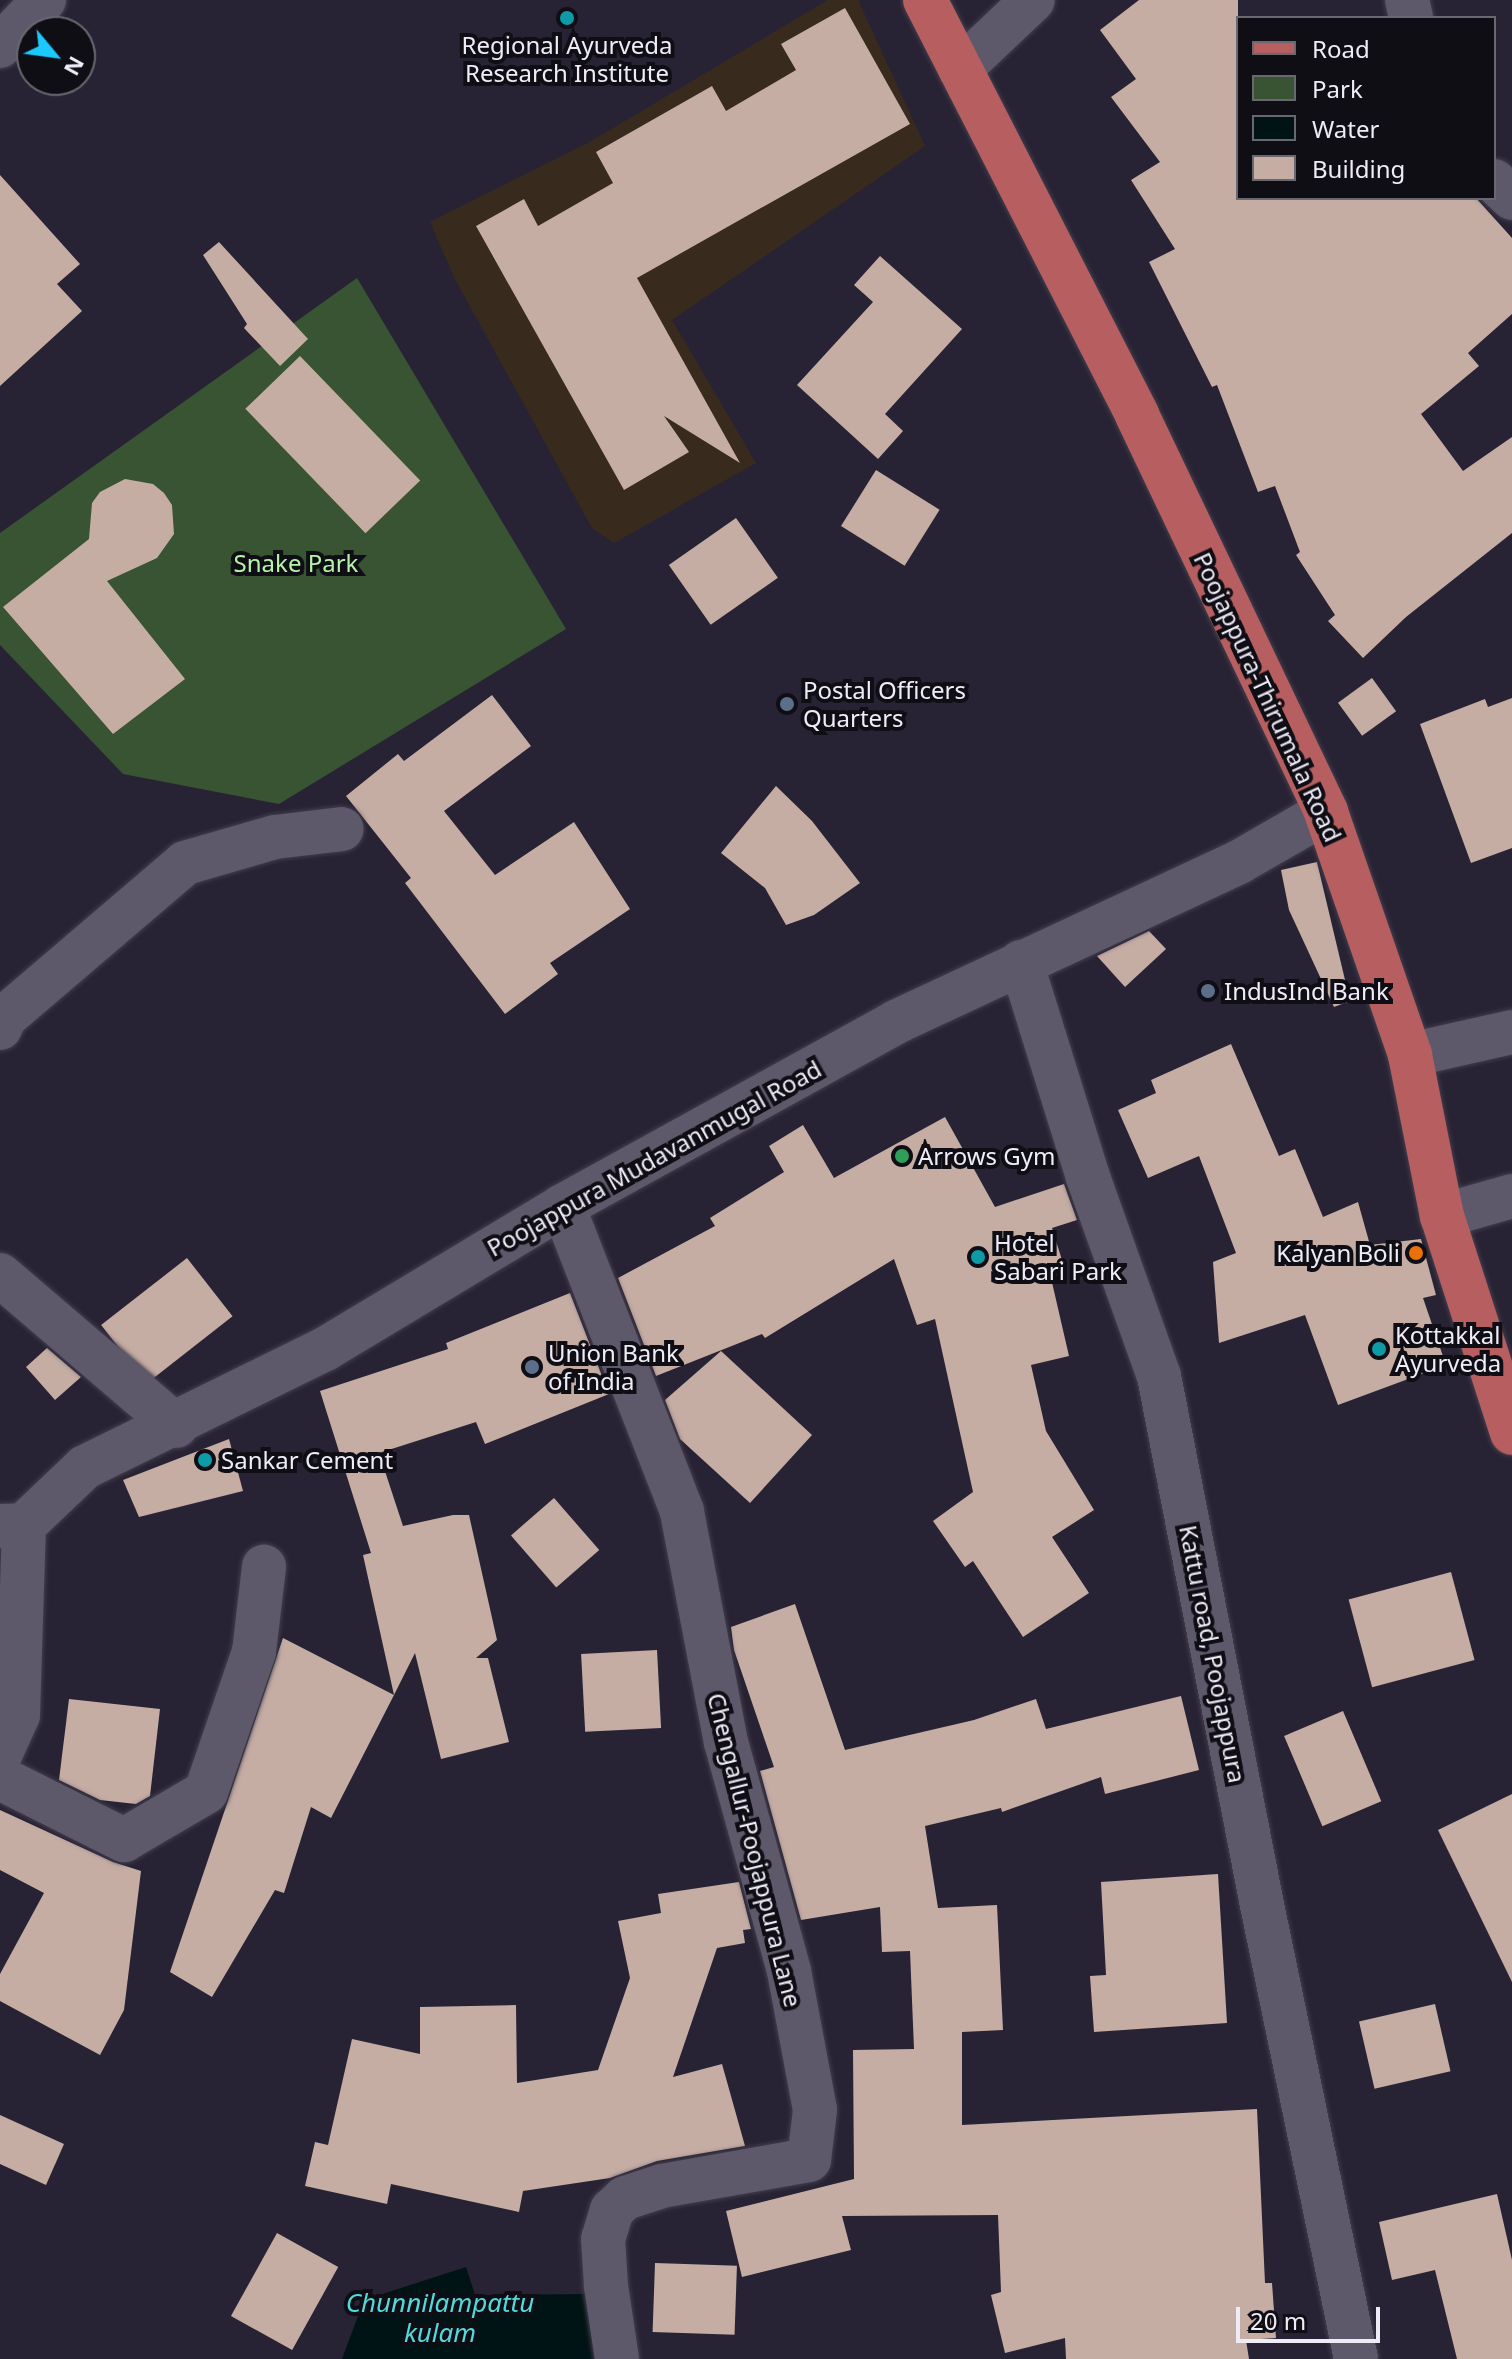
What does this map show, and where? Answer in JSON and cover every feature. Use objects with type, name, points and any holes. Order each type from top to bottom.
[{"type":"main road","name":"Poojappura-Thirumala Road","points":[[925,0],[1137,415],[1326,812],[1410,1055],[1442,1216],[1512,1433]]},
{"type":"street","points":[[0,46],[44,0]]},
{"type":"street","points":[[960,69],[1033,0]]},
{"type":"street","points":[[1496,183],[1512,198]]},
{"type":"street","name":"Poojappura Mudavanmugal Road","points":[[12,1525],[85,1467],[176,1426],[325,1349],[563,1206],[896,1022],[1239,862],[1326,812]]},
{"type":"street","points":[[0,1028],[5,1017],[185,863],[275,837],[342,829]]},
{"type":"street","name":"Kattu road, Poojappura","points":[[1021,962],[1088,1177],[1159,1376],[1261,1900],[1356,2359]]},
{"type":"street","points":[[1410,1055],[1512,1032]]},
{"type":"street","points":[[1442,1216],[1512,1196]]},
{"type":"street","name":"Chengallur-Poojappura Lane","points":[[563,1206],[682,1512],[726,1742],[789,1971],[815,2110],[809,2160],[662,2186],[625,2198],[612,2210],[603,2239],[606,2286],[617,2359]]},
{"type":"street","points":[[0,1275],[176,1426]]},
{"type":"street","points":[[0,1755],[18,1715],[12,1525]]},
{"type":"street","points":[[0,1778],[124,1840],[206,1792],[254,1652],[264,1567]]},
{"type":"shaded area","points":[[828,0],[858,0],[925,146],[672,320],[756,463],[614,543],[592,528],[455,279],[430,222],[588,143]]},
{"type":"green space","name":"Snake Park","points":[[357,278],[566,629],[279,804],[123,774],[0,645],[0,533]]},
{"type":"water","name":"Chunnilampattu kulam","points":[[466,2267],[475,2295],[590,2294],[596,2359],[342,2359],[364,2300]]},
{"type":"building","points":[[1139,0],[1238,0],[1236,200],[1478,200],[1512,238],[1512,314],[1468,353],[1479,366],[1421,414],[1463,471],[1512,437],[1512,533],[1406,617],[1363,658],[1328,621],[1335,615],[1296,555],[1300,552],[1275,486],[1258,492],[1217,385],[1212,387],[1149,262],[1175,249],[1131,180],[1160,162],[1111,97],[1136,79],[1100,30]]},
{"type":"building","points":[[845,8],[910,124],[637,278],[740,463],[664,416],[689,452],[624,490],[476,226],[524,199],[538,226],[613,183],[596,152],[712,86],[726,111],[796,70],[781,44]]},
{"type":"building","points":[[0,175],[80,264],[57,284],[82,311],[0,386]]},
{"type":"building","points":[[219,242],[308,339],[280,366],[244,328],[247,324],[203,255]]},
{"type":"building","points":[[880,256],[962,329],[885,414],[903,431],[878,459],[797,385],[873,302],[854,285]]},
{"type":"building","points":[[300,356],[420,480],[366,533],[245,409]]},
{"type":"building","points":[[876,470],[940,510],[905,566],[841,526]]},
{"type":"building","points":[[125,479],[153,484],[164,493],[172,505],[174,534],[157,558],[107,581],[185,679],[113,734],[3,607],[89,539],[92,503],[100,492]]},
{"type":"building","points":[[736,518],[778,578],[711,625],[669,565]]},
{"type":"building","points":[[1372,678],[1396,711],[1362,736],[1338,703]]},
{"type":"building","points":[[492,695],[531,746],[444,811],[495,875],[574,822],[630,909],[550,963],[558,974],[505,1014],[405,883],[411,878],[346,796],[398,754],[404,761]]},
{"type":"building","points":[[1512,698],[1512,848],[1471,863],[1420,724],[1485,699],[1488,707]]},
{"type":"building","points":[[776,786],[812,821],[860,883],[814,915],[786,925],[765,888],[721,853]]},
{"type":"building","points":[[1317,862],[1350,1001],[1334,1007],[1289,910],[1281,870]]},
{"type":"building","points":[[1149,931],[1166,949],[1125,987],[1097,956]]},
{"type":"building","points":[[1231,1044],[1279,1156],[1295,1149],[1323,1217],[1358,1202],[1370,1245],[1421,1239],[1436,1295],[1423,1298],[1446,1365],[1338,1405],[1305,1315],[1219,1343],[1213,1262],[1236,1253],[1199,1156],[1148,1178],[1118,1110],[1156,1093],[1151,1080]]},
{"type":"building","points":[[945,1117],[995,1207],[1064,1184],[1077,1220],[1052,1228],[1066,1273],[1051,1278],[1069,1356],[1031,1365],[1046,1431],[1094,1510],[1052,1537],[1089,1593],[1023,1637],[973,1561],[965,1567],[933,1521],[973,1492],[935,1319],[917,1325],[894,1259],[765,1338],[762,1334],[656,1376],[618,1278],[715,1226],[710,1218],[784,1172],[769,1146],[803,1125],[834,1178]]},
{"type":"building","points":[[187,1258],[233,1316],[147,1383],[101,1325]]},
{"type":"building","points":[[570,1293],[609,1394],[485,1444],[476,1422],[379,1453],[403,1526],[453,1515],[469,1515],[497,1640],[476,1658],[488,1658],[509,1742],[441,1759],[415,1653],[394,1695],[363,1555],[371,1553],[320,1391],[448,1349],[446,1343]]},
{"type":"building","points":[[47,1348],[81,1377],[55,1400],[26,1367]]},
{"type":"building","points":[[721,1351],[812,1435],[750,1503],[680,1439],[665,1400]]},
{"type":"building","name":"Sankar Cement","points":[[229,1439],[243,1491],[139,1517],[123,1480]]},
{"type":"building","points":[[554,1498],[599,1550],[556,1587],[511,1535]]},
{"type":"building","points":[[1451,1572],[1475,1660],[1372,1687],[1349,1599]]},
{"type":"building","points":[[795,1604],[845,1750],[974,1720],[1036,1699],[1046,1729],[1181,1696],[1199,1770],[1105,1794],[1101,1777],[1002,1812],[1001,1808],[925,1826],[938,1908],[997,1905],[1003,2030],[962,2032],[962,2125],[1257,2109],[1265,2283],[1272,2283],[1276,2338],[1246,2340],[1249,2359],[1066,2359],[1065,2338],[1005,2353],[991,2295],[1001,2292],[998,2215],[842,2216],[851,2250],[742,2277],[726,2211],[854,2179],[853,2050],[914,2049],[910,1951],[882,1952],[880,1907],[801,1920],[760,1771],[774,1767],[734,1650],[731,1627]]},
{"type":"building","points":[[283,1638],[394,1695],[331,1818],[311,1807],[284,1893],[275,1890],[212,1997],[170,1972]]},
{"type":"building","points":[[657,1650],[661,1728],[585,1732],[581,1654]]},
{"type":"building","points":[[69,1699],[160,1709],[150,1796],[136,1804],[100,1800],[59,1780]]},
{"type":"building","points":[[1343,1711],[1381,1801],[1322,1826],[1284,1736]]},
{"type":"building","points":[[1512,1794],[1512,1982],[1438,1830]]},
{"type":"building","points":[[0,1810],[113,1862],[141,1871],[124,2010],[100,2055],[0,2001],[0,1974],[44,1893],[0,1870]]},
{"type":"building","points":[[1218,1874],[1227,2023],[1094,2032],[1090,1976],[1106,1975],[1101,1882]]},
{"type":"building","points":[[739,1882],[751,1929],[743,1930],[745,1943],[717,1948],[673,2077],[722,2064],[745,2146],[657,2161],[610,2178],[523,2191],[519,2212],[391,2184],[387,2204],[305,2186],[315,2142],[328,2145],[352,2039],[420,2054],[420,2007],[516,2005],[517,2083],[598,2070],[630,1978],[618,1921],[661,1913],[658,1894]]},
{"type":"building","points":[[1435,2004],[1451,2071],[1375,2089],[1359,2022]]},
{"type":"building","points":[[0,2115],[64,2144],[46,2185],[0,2164]]},
{"type":"building","points":[[1497,2194],[1512,2260],[1512,2359],[1457,2359],[1435,2270],[1392,2280],[1379,2222]]},
{"type":"building","points":[[277,2233],[338,2267],[292,2350],[231,2316]]},
{"type":"building","points":[[655,2263],[737,2266],[735,2335],[653,2332]]},
{"type":"place","name":"Regional Ayurveda Research Institute","points":[[567,18]]},
{"type":"place","name":"Postal Officers Quarters","points":[[787,704]]},
{"type":"place","name":"IndusInd Bank","points":[[1208,991]]},
{"type":"place","name":"Arrows Gym","points":[[902,1156]]},
{"type":"place","name":"Kalyan Boli","points":[[1416,1253]]},
{"type":"place","name":"Hotel Sabari Park","points":[[978,1257]]},
{"type":"place","name":"Kottakkal Ayurveda","points":[[1379,1349]]},
{"type":"place","name":"Union Bank of India","points":[[532,1367]]},
{"type":"place","name":"Sankar Cement","points":[[205,1460]]}]
